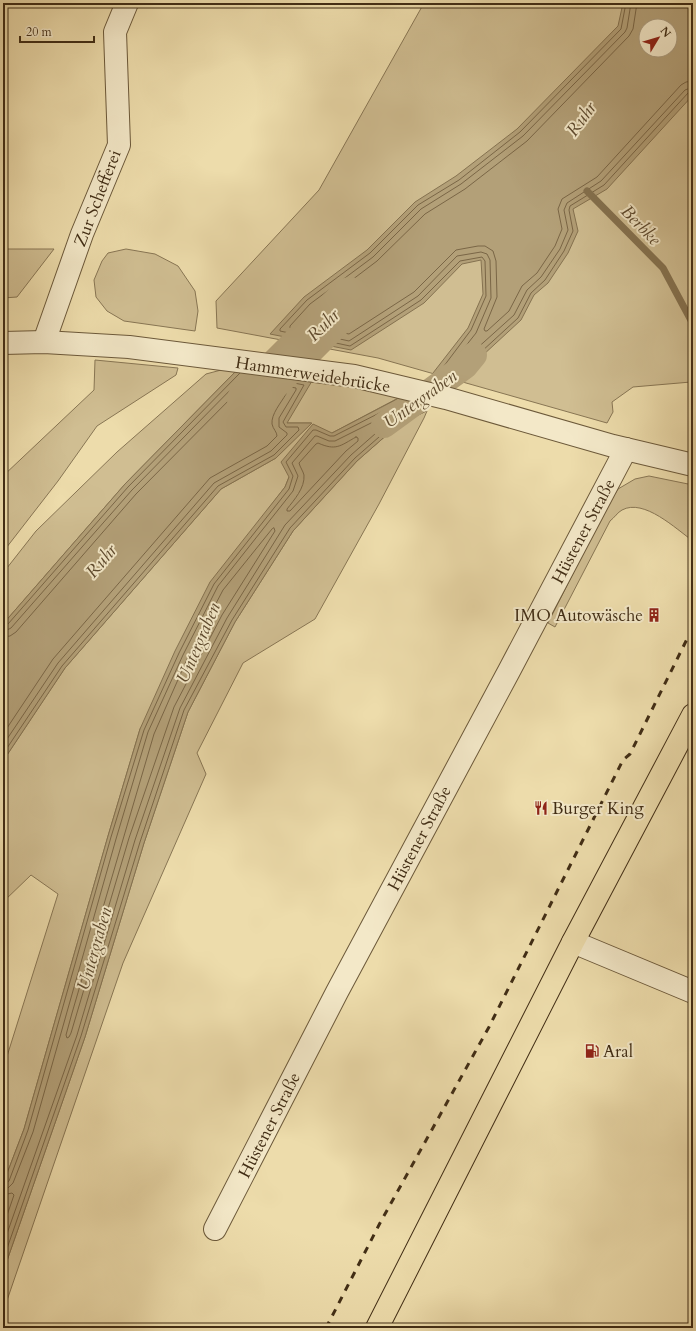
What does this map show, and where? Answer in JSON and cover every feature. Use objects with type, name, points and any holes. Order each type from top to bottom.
[{"type":"main road","points":[[377,1328],[572,942],[693,715]]},
{"type":"street","name":"Zur Schefferei","points":[[44,342],[82,234],[119,145],[115,32],[127,3]]},
{"type":"street","points":[[3,343],[44,342]]},
{"type":"street","name":"Hammerweidebrücke","points":[[44,342],[129,347],[354,376],[446,398],[626,449]]},
{"type":"street","points":[[626,449],[693,465]]},
{"type":"street","name":"Hüstener Straße","points":[[216,1229],[341,986],[626,449]]},
{"type":"street","points":[[572,942],[693,992]]},
{"type":"shaded area","points":[[424,3],[693,3],[693,373],[691,382],[633,387],[612,402],[613,412],[607,423],[378,358],[217,328],[216,301],[319,190]]},
{"type":"shaded area","points":[[3,249],[54,249],[17,297],[3,298]]},
{"type":"shaded area","points":[[126,249],[155,254],[178,266],[195,291],[198,311],[195,331],[124,321],[107,311],[96,297],[94,280],[102,261],[108,253]]},
{"type":"shaded area","points":[[95,360],[178,368],[176,375],[97,426],[58,481],[3,552],[3,476],[94,390]]},
{"type":"shaded area","points":[[240,365],[323,380],[401,397],[427,411],[379,504],[315,619],[243,663],[197,753],[206,774],[123,963],[3,1312],[3,1272],[85,1037],[144,843],[188,712],[235,622],[293,531],[357,461],[397,426],[426,411],[400,397],[332,433],[289,477],[285,487],[269,508],[140,729],[24,1129],[3,1184],[3,1069],[58,894],[31,875],[3,902],[3,761],[65,668],[221,489],[276,458],[311,423],[286,423],[239,368],[125,484],[3,624],[3,573],[36,531],[117,452],[206,374]]},
{"type":"shaded area","points":[[649,476],[693,485],[693,541],[650,511],[631,507],[622,510],[610,521],[555,627],[548,623],[606,508],[618,489],[635,479]]},
{"type":"water","points":[[623,3],[693,3],[693,95],[607,189],[573,209],[578,231],[568,253],[548,283],[534,295],[521,320],[456,380],[433,373],[468,328],[483,294],[481,260],[462,264],[424,303],[351,350],[270,334],[304,297],[367,250],[415,202],[456,176],[517,129],[618,26]]},
{"type":"water","points":[[239,368],[312,381],[287,423],[312,423],[276,458],[221,489],[65,668],[3,761],[3,624],[125,484]]},
{"type":"water","points":[[401,397],[426,411],[397,426],[357,461],[293,531],[235,622],[188,712],[144,843],[85,1037],[3,1272],[3,1184],[24,1129],[140,729],[175,651],[210,582],[285,487],[289,477],[281,462],[313,424],[332,433]]},
{"type":"waterway","name":"Berbke","points":[[587,191],[663,268],[693,324]]},
{"type":"waterway","name":"Ruhr","points":[[249,400],[350,299]]},
{"type":"waterway","name":"Untergraben","points":[[384,425],[465,366],[474,355]]},
{"type":"railway","points":[[326,1328],[380,1223],[489,1027],[623,760],[630,754],[693,627]]},
{"type":"place","name":"IMO Autowäsche","points":[[654,615]]},
{"type":"place","name":"Burger King","points":[[541,808]]},
{"type":"place","name":"Aral","points":[[592,1051]]}]
